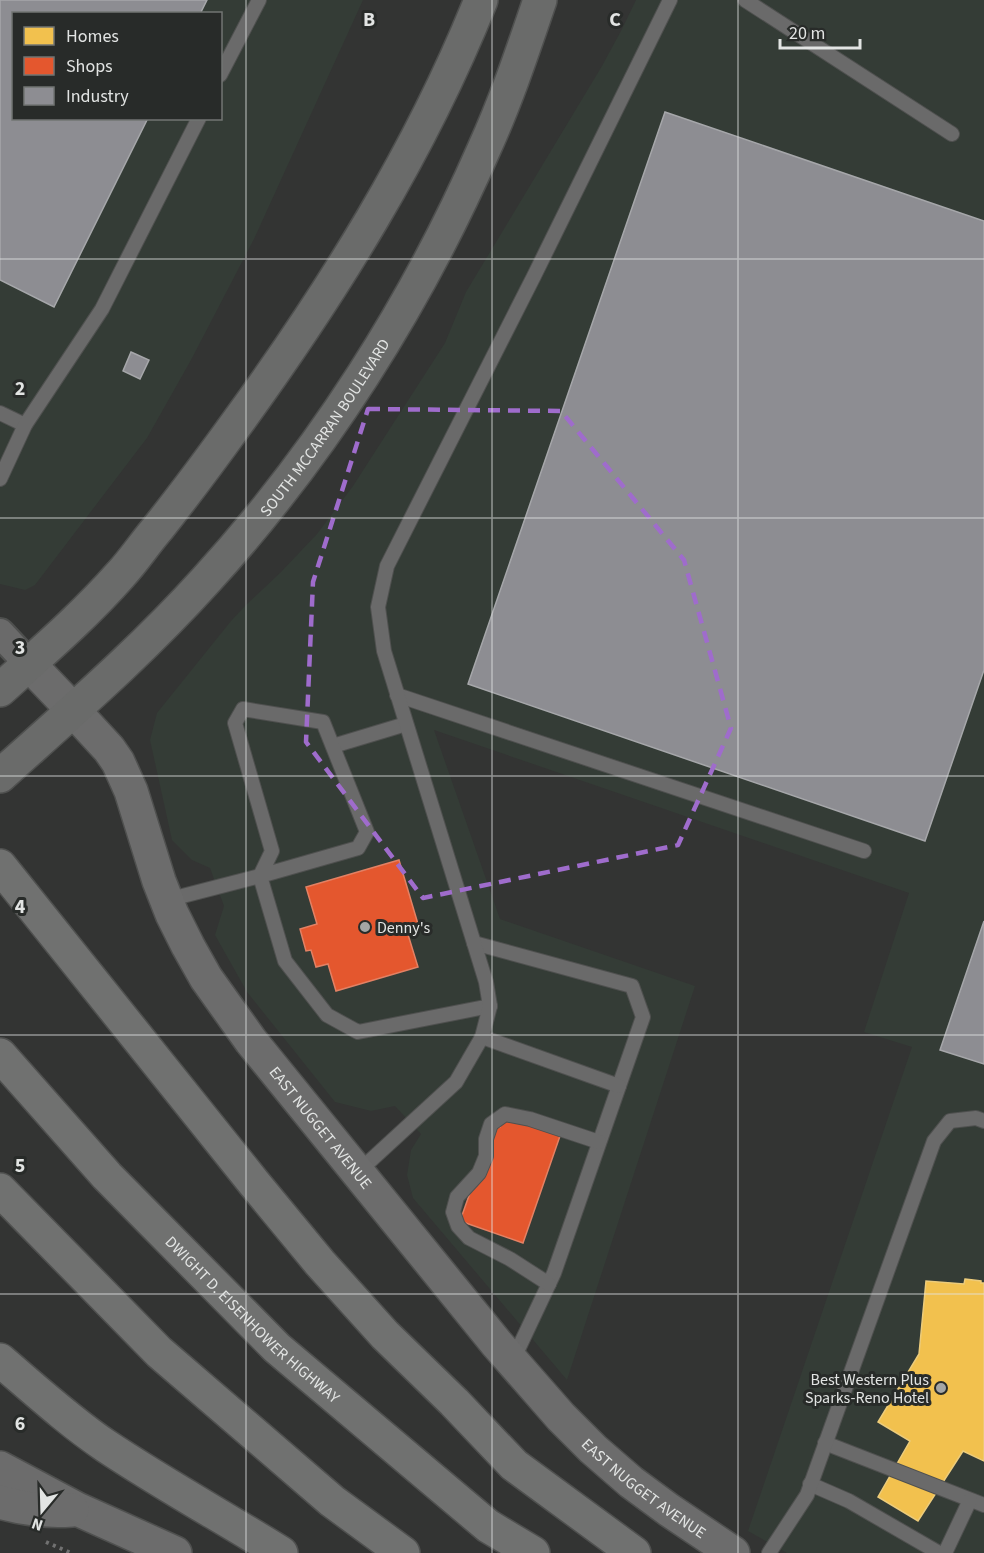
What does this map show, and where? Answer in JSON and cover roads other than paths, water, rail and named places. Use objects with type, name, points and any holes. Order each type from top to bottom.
[{"type":"highway","points":[[0,866],[320,1263],[385,1335],[514,1465],[634,1553]]},
{"type":"highway","name":"DWIGHT D. EISENHOWER HIGHWAY","points":[[0,1055],[108,1176],[277,1348],[488,1526],[532,1553]]},
{"type":"highway","points":[[0,1190],[159,1353],[332,1501],[403,1553]]},
{"type":"highway","points":[[0,1360],[104,1445],[282,1553]]},
{"type":"main road","points":[[0,690],[63,633],[121,574],[201,473],[266,384],[324,300],[374,217],[440,92],[480,0]]},
{"type":"main road","name":"SOUTH MCCARRAN BOULEVARD","points":[[0,776],[139,650],[206,580],[254,525],[310,451],[372,360],[412,292],[458,204],[485,148],[540,0]]},
{"type":"street","name":"EAST NUGGET AVENUE","points":[[0,633],[109,749],[118,762],[131,791],[159,881],[188,946],[224,1005],[251,1041],[513,1362],[561,1417],[631,1482],[733,1553]]},
{"type":"street","points":[[0,1468],[77,1509],[176,1553]]},
{"type":"street","points":[[0,1502],[50,1511],[77,1509]]},
{"type":"lane","points":[[222,71],[259,0]]},
{"type":"lane","points":[[358,1172],[456,1083],[482,1037],[490,1006],[486,982],[384,651],[378,607],[387,566],[670,0]]},
{"type":"lane","points":[[744,0],[952,134]]},
{"type":"lane","points":[[0,478],[25,425],[102,309],[198,120]]},
{"type":"lane","points":[[0,413],[25,425]]},
{"type":"lane","points":[[397,695],[864,851]]},
{"type":"lane","points":[[167,900],[260,876],[357,848],[367,832],[322,722],[243,709],[235,723],[272,851],[260,876],[285,961],[327,1015],[358,1032],[490,1006]]},
{"type":"lane","points":[[333,746],[406,724]]},
{"type":"lane","points":[[474,944],[632,986],[643,1017],[554,1273],[513,1362]]},
{"type":"lane","points":[[482,1037],[619,1086]]},
{"type":"lane","points":[[549,1284],[510,1259],[469,1239],[458,1226],[453,1212],[457,1197],[479,1173],[486,1156],[486,1138],[491,1124],[505,1114],[530,1119],[599,1142]]},
{"type":"lane","points":[[769,1553],[807,1495],[934,1141],[950,1121],[976,1118],[984,1121]]},
{"type":"lane","points":[[825,1443],[984,1505]]},
{"type":"lane","points":[[810,1484],[849,1501],[939,1553]]},
{"type":"lane","points":[[945,1553],[970,1500]]},
{"type":"place","name":"Denny's","points":[[365,927]]},
{"type":"place","name":"Best Western Plus Sparks-Reno Hotel","points":[[941,1388]]}]
